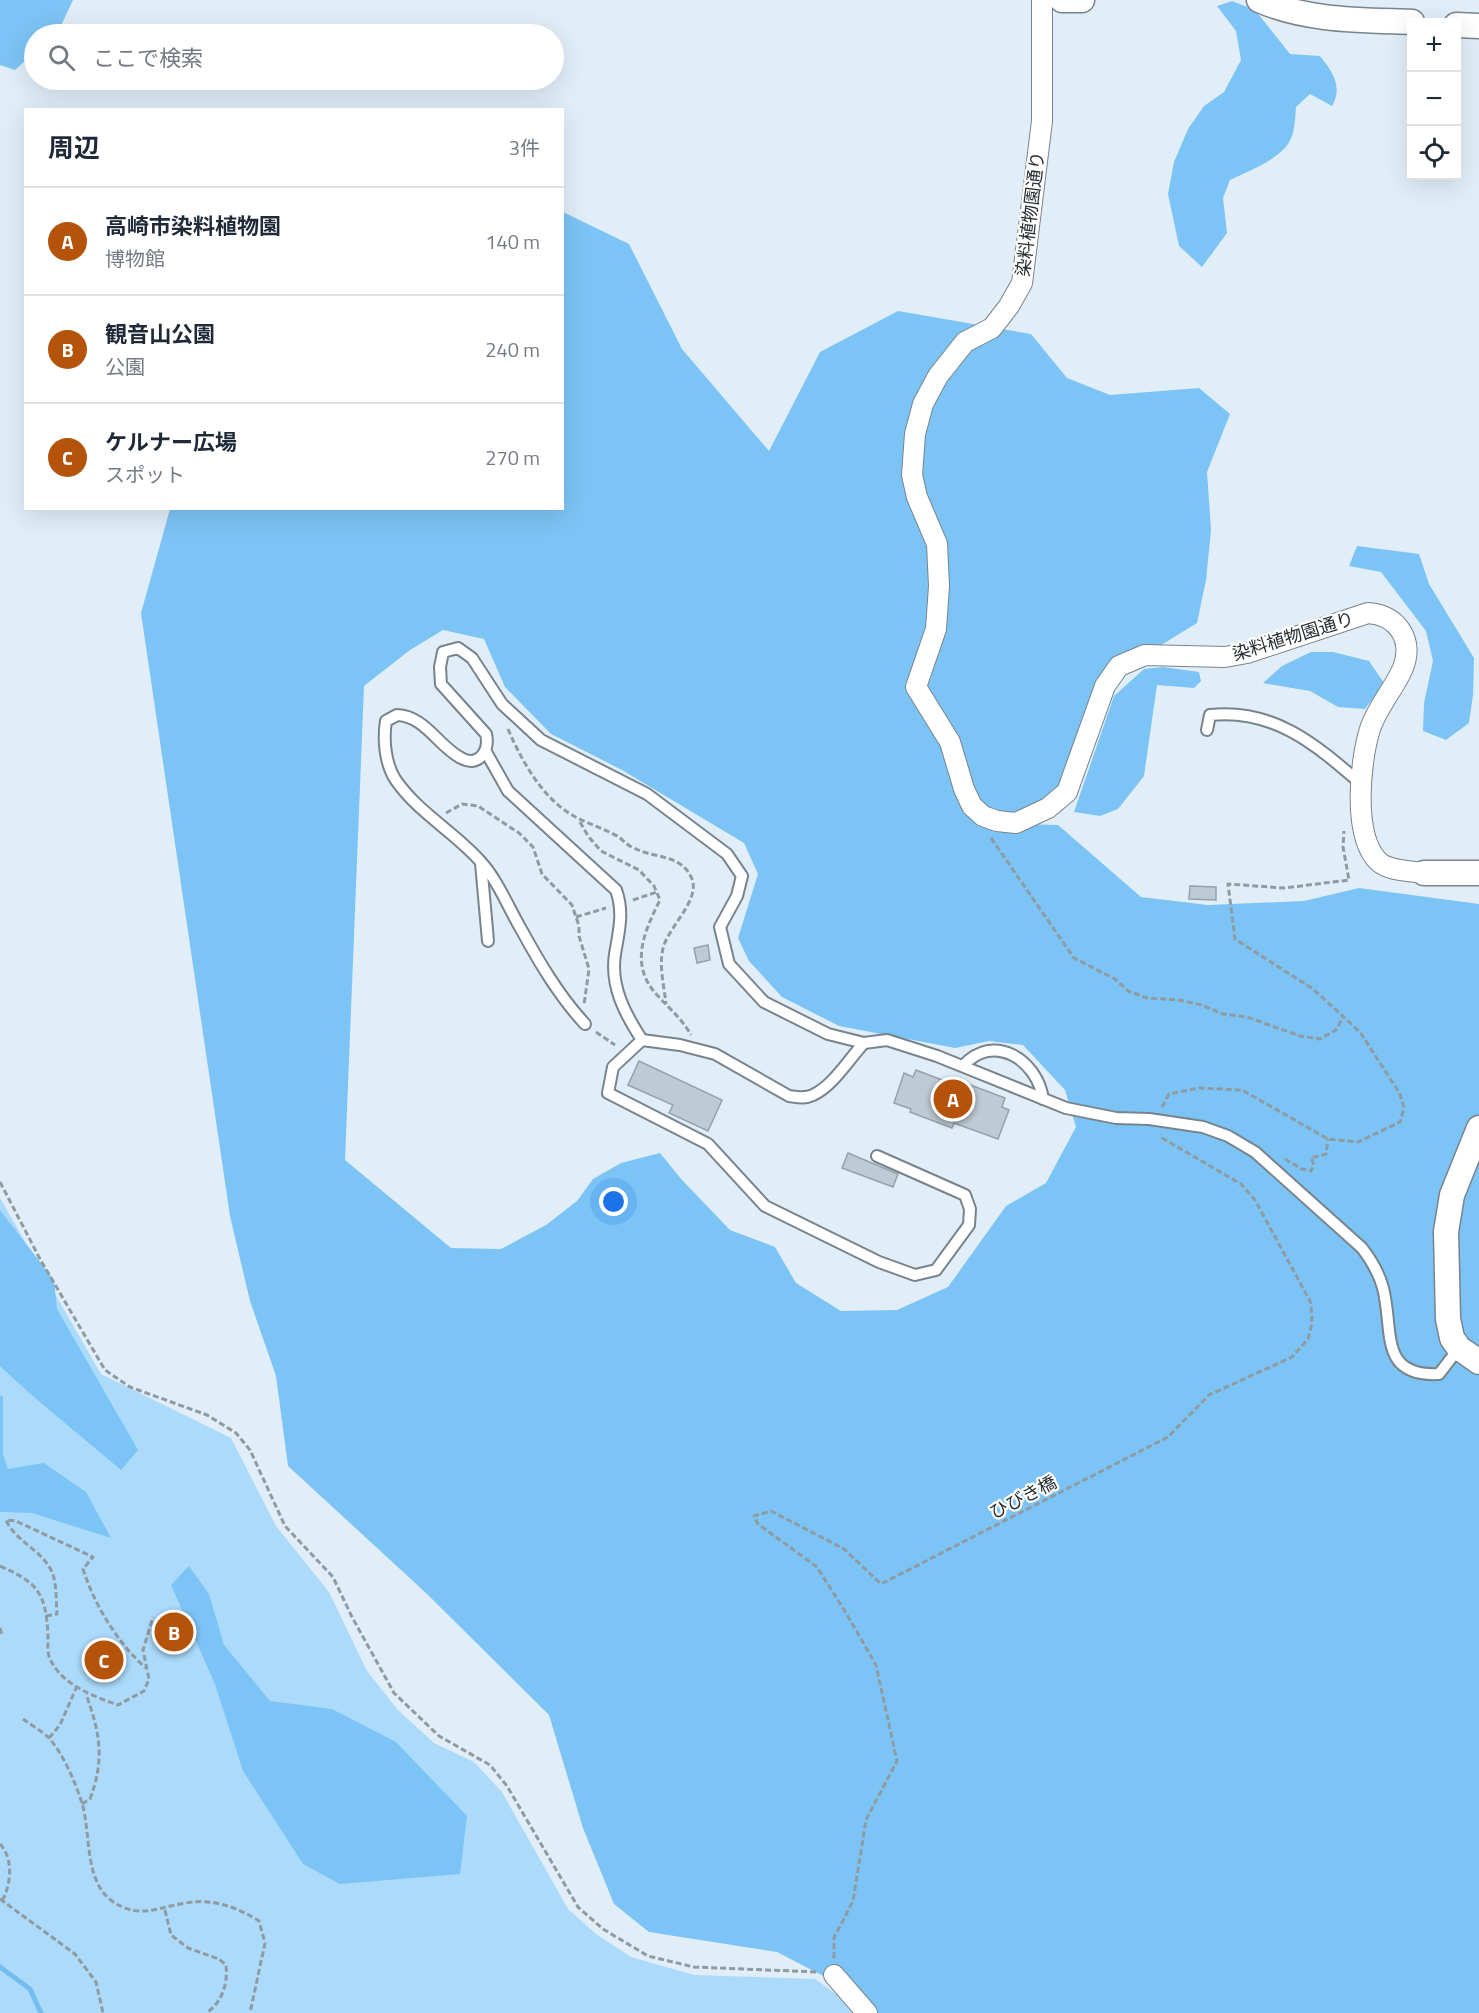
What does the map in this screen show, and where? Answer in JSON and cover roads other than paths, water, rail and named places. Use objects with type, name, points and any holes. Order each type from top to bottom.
[{"type":"street","name":"染料植物園通り","points":[[1042,0],[1042,121],[1022,283],[1009,306],[992,328],[965,342],[938,376],[923,404],[915,434],[912,475],[917,497],[937,544],[939,586],[936,629],[916,687],[950,742],[964,789],[972,806],[983,816],[1016,824],[1048,808],[1067,792],[1105,686],[1119,666],[1145,655],[1225,657],[1246,654],[1368,613],[1384,614],[1394,620],[1402,632],[1405,649],[1403,667],[1370,729],[1359,782],[1368,846],[1380,864],[1400,870],[1424,873],[1479,873]]},
{"type":"street","points":[[1062,0],[1082,0]]},
{"type":"street","points":[[1259,0],[1279,9],[1333,18],[1407,22]]},
{"type":"street","points":[[1461,25],[1479,26]]},
{"type":"street","points":[[1479,1128],[1452,1195],[1446,1232],[1448,1319],[1452,1338],[1460,1348],[1479,1362]]},
{"type":"street","points":[[834,1975],[867,2013]]},
{"type":"lane","points":[[582,1021],[544,968],[481,862],[433,821],[394,778],[386,752],[384,734],[386,721],[397,715],[416,719],[462,759],[482,758],[486,752],[488,743],[486,734],[441,684],[440,667],[443,652],[458,648],[472,658],[509,711],[541,740],[647,794],[727,854],[742,876],[737,896],[720,927],[729,964],[764,1002],[828,1034],[864,1043],[887,1040],[963,1066],[1066,1108],[1116,1118],[1155,1120],[1203,1127],[1228,1136],[1255,1152],[1362,1248],[1374,1264],[1383,1288],[1395,1359],[1407,1369],[1423,1374],[1439,1374],[1460,1348]]},
{"type":"lane","points":[[1207,730],[1210,715],[1221,713],[1275,722],[1304,738],[1359,782]]},
{"type":"lane","points":[[486,752],[508,791],[616,890],[621,904],[620,932],[614,955],[616,989],[626,1016],[642,1040],[715,1054],[789,1096],[802,1098],[813,1095],[831,1080],[864,1043]]},
{"type":"lane","points":[[481,862],[488,940]]},
{"type":"lane","points":[[642,1040],[613,1067],[608,1093],[708,1144],[765,1206],[879,1262],[915,1275],[936,1269],[969,1225],[970,1209],[964,1195],[877,1156]]},
{"type":"lane","points":[[963,1066],[973,1055],[1001,1051],[1032,1069],[1041,1084],[1043,1099]]},
{"type":"waterway","points":[[0,1967],[30,1989],[41,2013]]},
{"type":"place","name":"高崎市染料植物園","points":[[953,1099]]},
{"type":"place","name":"観音山公園","points":[[174,1632]]},
{"type":"place","name":"ケルナー広場","points":[[104,1660]]}]
